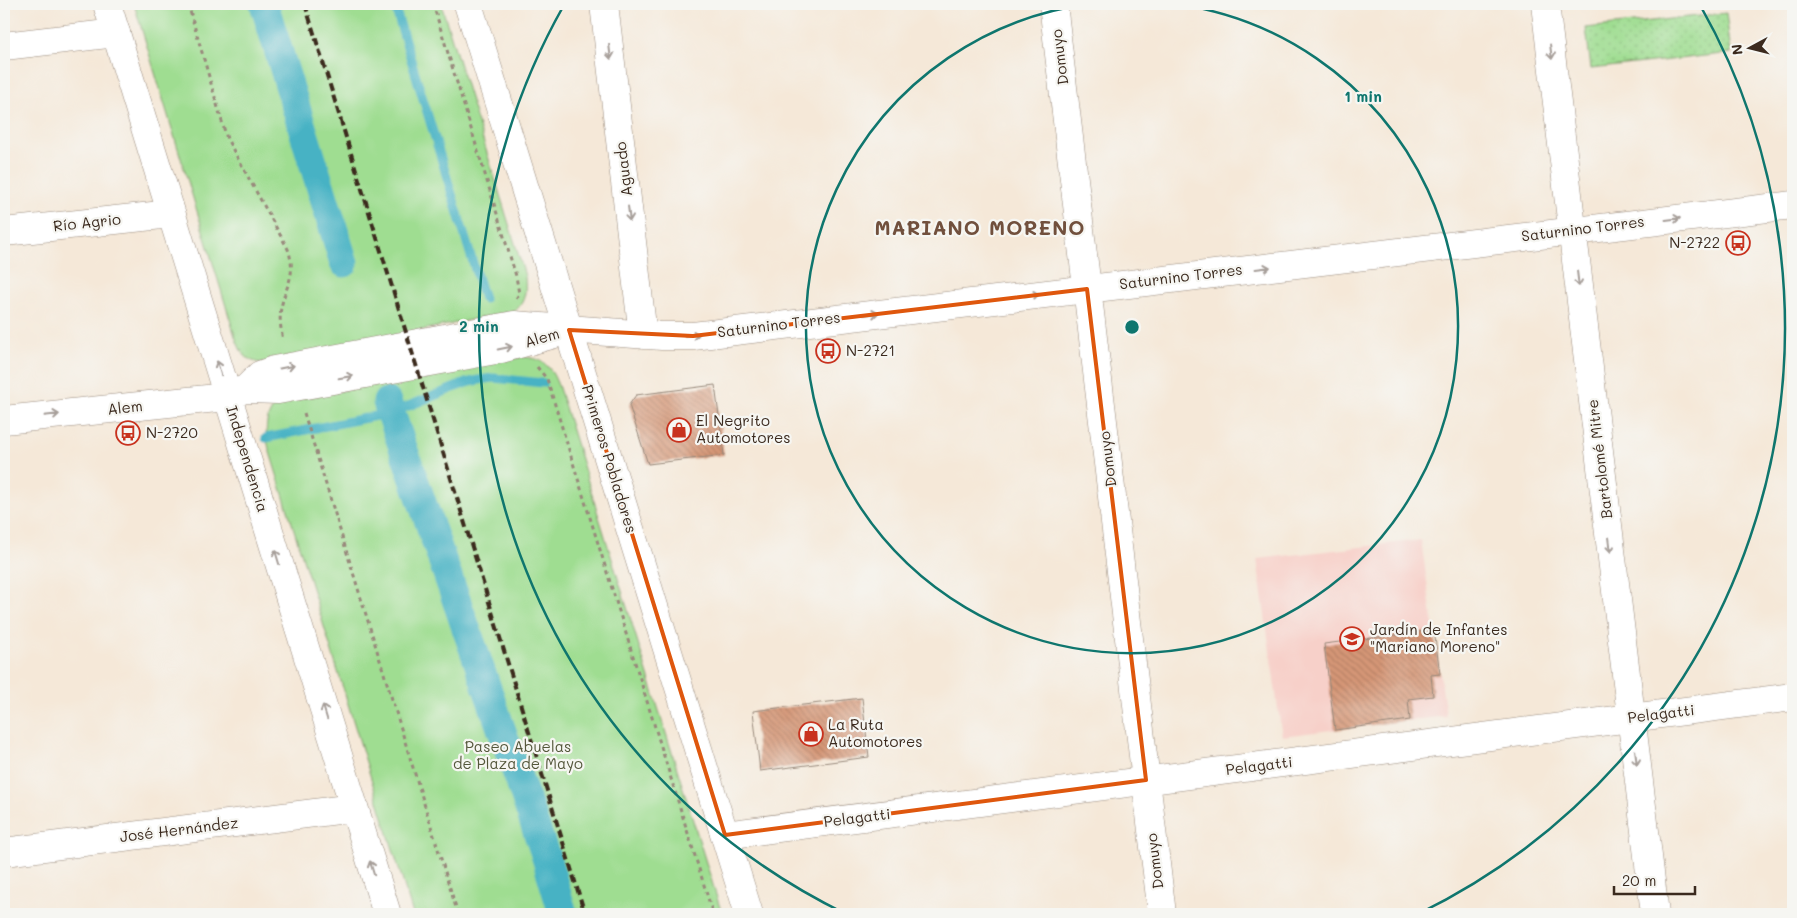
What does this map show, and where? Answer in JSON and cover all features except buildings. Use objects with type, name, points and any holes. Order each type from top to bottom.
[{"type":"street","name":"Independencia","points":[[106,4],[171,214],[236,393],[354,808],[387,914]]},
{"type":"street","name":"Primeros Pobladores","points":[[468,4],[749,914]]},
{"type":"street","name":"Aguado","points":[[604,4],[643,335]]},
{"type":"street","name":"Domuyo","points":[[1053,4],[1162,914]]},
{"type":"street","name":"Bartolomé Mitre","points":[[1545,4],[1655,914]]},
{"type":"street","points":[[4,46],[116,34]]},
{"type":"street","name":"Saturnino Torres","points":[[569,330],[693,336],[1793,205]]},
{"type":"street","name":"Río Agrio","points":[[4,232],[171,214]]},
{"type":"street","name":"Alem","points":[[4,420],[207,400],[236,393],[278,390],[492,350],[525,343],[569,330]]},
{"type":"street","name":"Pelagatti","points":[[725,835],[1793,697]]},
{"type":"street","name":"José Hernández","points":[[4,852],[354,808]]},
{"type":"path","points":[[188,4],[227,139],[291,257],[292,275],[281,308],[280,320],[284,346]]},
{"type":"path","points":[[433,4],[516,276],[518,294],[515,300]]},
{"type":"path","points":[[531,365],[537,367],[547,379],[713,914]]},
{"type":"path","points":[[307,422],[458,914]]},
{"type":"highlighted area","points":[[1087,289],[1146,780],[725,835],[569,330],[693,336]]},
{"type":"shaded area","name":"Jardín de Infantes \"Mariano Moreno\"","points":[[1421,540],[1446,716],[1282,736],[1257,559]]},
{"type":"green space","points":[[134,4],[441,4],[525,276],[524,295],[519,307],[515,311],[261,363],[250,360],[243,354],[235,336]]},
{"type":"green space","points":[[1726,13],[1731,53],[1591,69],[1586,28]]},
{"type":"green space","name":"Paseo Abuelas de Plaza de Mayo","points":[[522,357],[536,359],[546,365],[553,374],[559,388],[722,914],[413,914],[269,449],[266,431],[268,419],[277,403]]},
{"type":"waterway","points":[[264,4],[344,263]]},
{"type":"waterway","points":[[394,4],[484,299]]},
{"type":"waterway","points":[[266,438],[391,413],[466,383],[479,380],[493,378],[543,383]]},
{"type":"waterway","points":[[387,402],[545,854],[563,914]]},
{"type":"railway","points":[[305,4],[585,914]]},
{"type":"place","name":"N-2722","points":[[1738,243]]},
{"type":"place","name":"N-2721","points":[[828,351]]},
{"type":"place","name":"El Negrito Automotores","points":[[679,430]]},
{"type":"place","name":"N-2720","points":[[128,433]]},
{"type":"place","name":"Jardín de Infantes \"Mariano Moreno\"","points":[[1352,639]]},
{"type":"place","name":"La Ruta Automotores","points":[[811,734]]},
{"type":"district","name":"MARIANO MORENO","points":[[980,228]]}]
